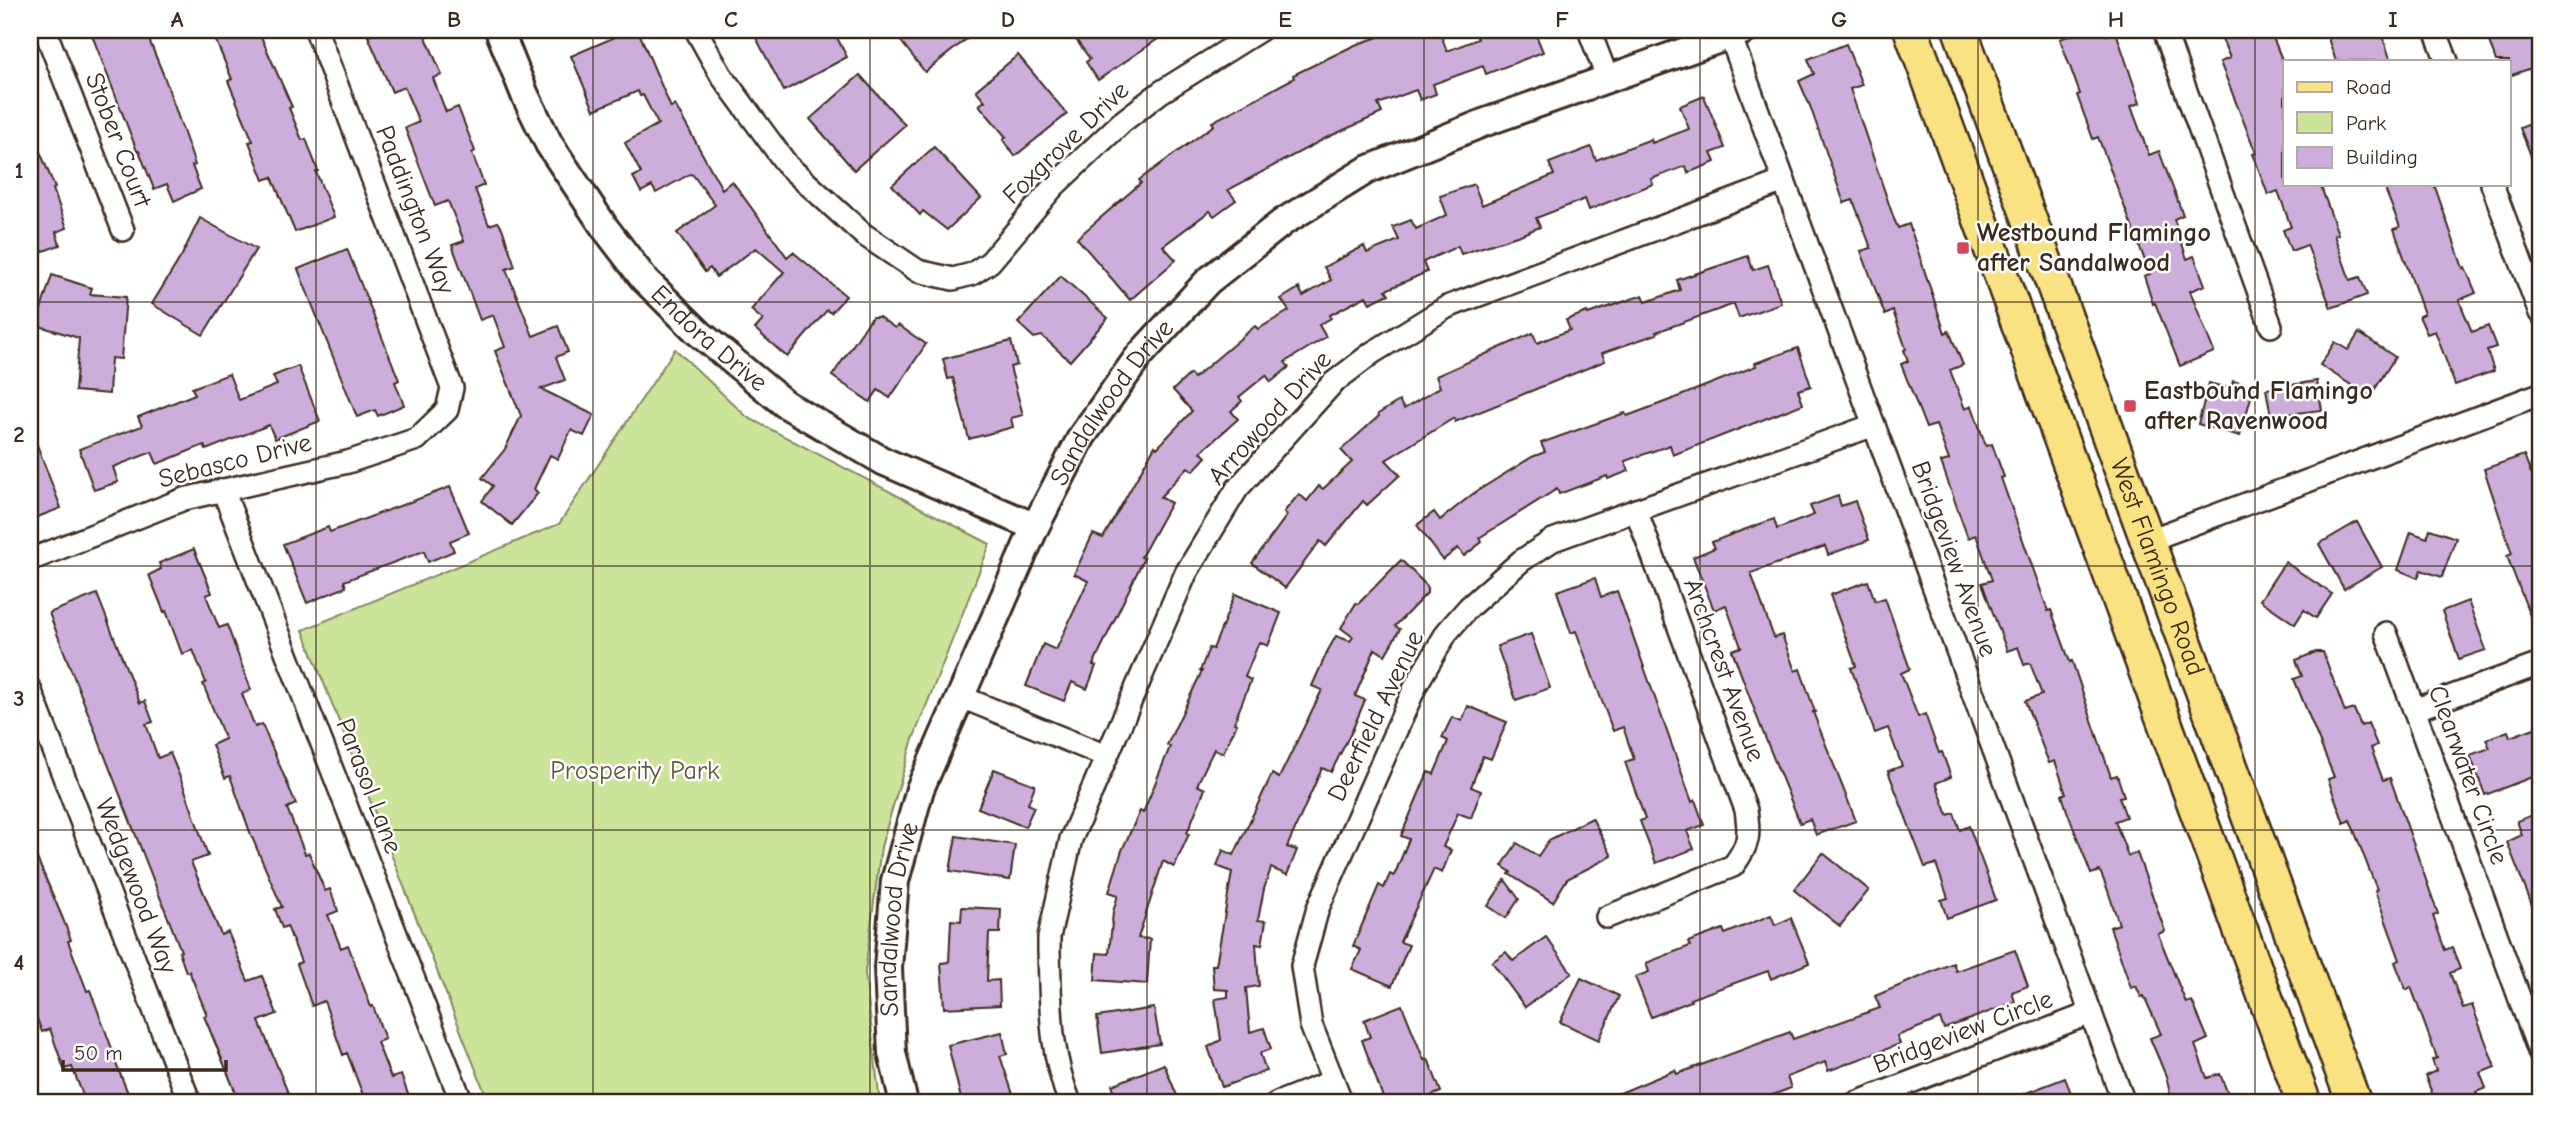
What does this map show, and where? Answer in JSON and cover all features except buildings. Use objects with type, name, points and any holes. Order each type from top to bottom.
[{"type":"main road","name":"West Flamingo Road","points":[[1911,30],[2304,1103]]},
{"type":"main road","name":"West Flamingo Road","points":[[1960,30],[2354,1103]]},
{"type":"main road","points":[[2027,346],[2066,391],[2117,525],[2124,535],[2134,541],[2147,541]]},
{"type":"street","name":"Stober Court","points":[[45,30],[122,230]]},
{"type":"street","name":"Paddington Way","points":[[316,30],[452,388],[447,410]]},
{"type":"street","name":"Endora Drive","points":[[499,30],[525,95],[549,144],[604,228],[645,278],[699,333],[785,404],[883,461],[1035,527]]},
{"type":"street","name":"Foxgrove Drive","points":[[696,30],[721,75],[788,166],[863,234],[918,271],[953,279],[972,274],[990,262],[1054,186],[1122,122],[1161,92],[1260,30]]},
{"type":"street","points":[[1589,30],[1607,77]]},
{"type":"street","points":[[2164,30],[2271,326]]},
{"type":"street","points":[[2435,30],[2447,60]]},
{"type":"street","name":"Sandalwood Drive","points":[[905,1103],[892,1053],[888,968],[895,881],[920,789],[1035,527],[1082,436],[1139,356],[1208,281],[1283,222],[1367,170],[1483,123],[1737,32]]},
{"type":"street","name":"Bridgeview Avenue","points":[[1737,32],[1784,181],[2124,1103]]},
{"type":"street","name":"Arrowood Drive","points":[[1070,1103],[1061,1080],[1052,1038],[1049,937],[1070,839],[1186,573],[1237,489],[1333,383],[1373,353],[1447,307],[1784,181]]},
{"type":"street","points":[[2493,186],[2540,313]]},
{"type":"street","points":[[2147,541],[2540,394]]},
{"type":"street","name":"Sebasco Drive","points":[[30,560],[184,499],[348,462],[417,439],[447,410]]},
{"type":"street","name":"Deerfield Avenue","points":[[1342,1103],[1311,1025],[1302,965],[1318,908],[1416,685],[1447,632],[1521,561],[1553,540],[1874,425]]},
{"type":"street","name":"Parasol Lane","points":[[223,490],[462,1103]]},
{"type":"street","name":"Archcrest Avenue","points":[[1607,917],[1733,866],[1745,850],[1749,831],[1746,810],[1636,510]]},
{"type":"street","name":"Clearwater Circle","points":[[2386,633],[2540,1054]]},
{"type":"street","points":[[2414,710],[2540,664]]},
{"type":"street","name":"Wedgewood Way","points":[[30,689],[190,1103]]},
{"type":"street","points":[[959,696],[1106,756]]},
{"type":"street","name":"Bridgeview Circle","points":[[1856,1103],[2091,1013]]},
{"type":"street","points":[[1277,1103],[1333,1081]]},
{"type":"green space","name":"Prosperity Park","points":[[675,349],[747,417],[990,544],[912,742],[881,847],[865,972],[880,1103],[489,1103],[303,630],[559,524]]},
{"type":"place","name":"Westbound Flamingo after Sandalwood","points":[[1963,248]]},
{"type":"place","name":"Eastbound Flamingo after Ravenwood","points":[[2130,406]]}]
